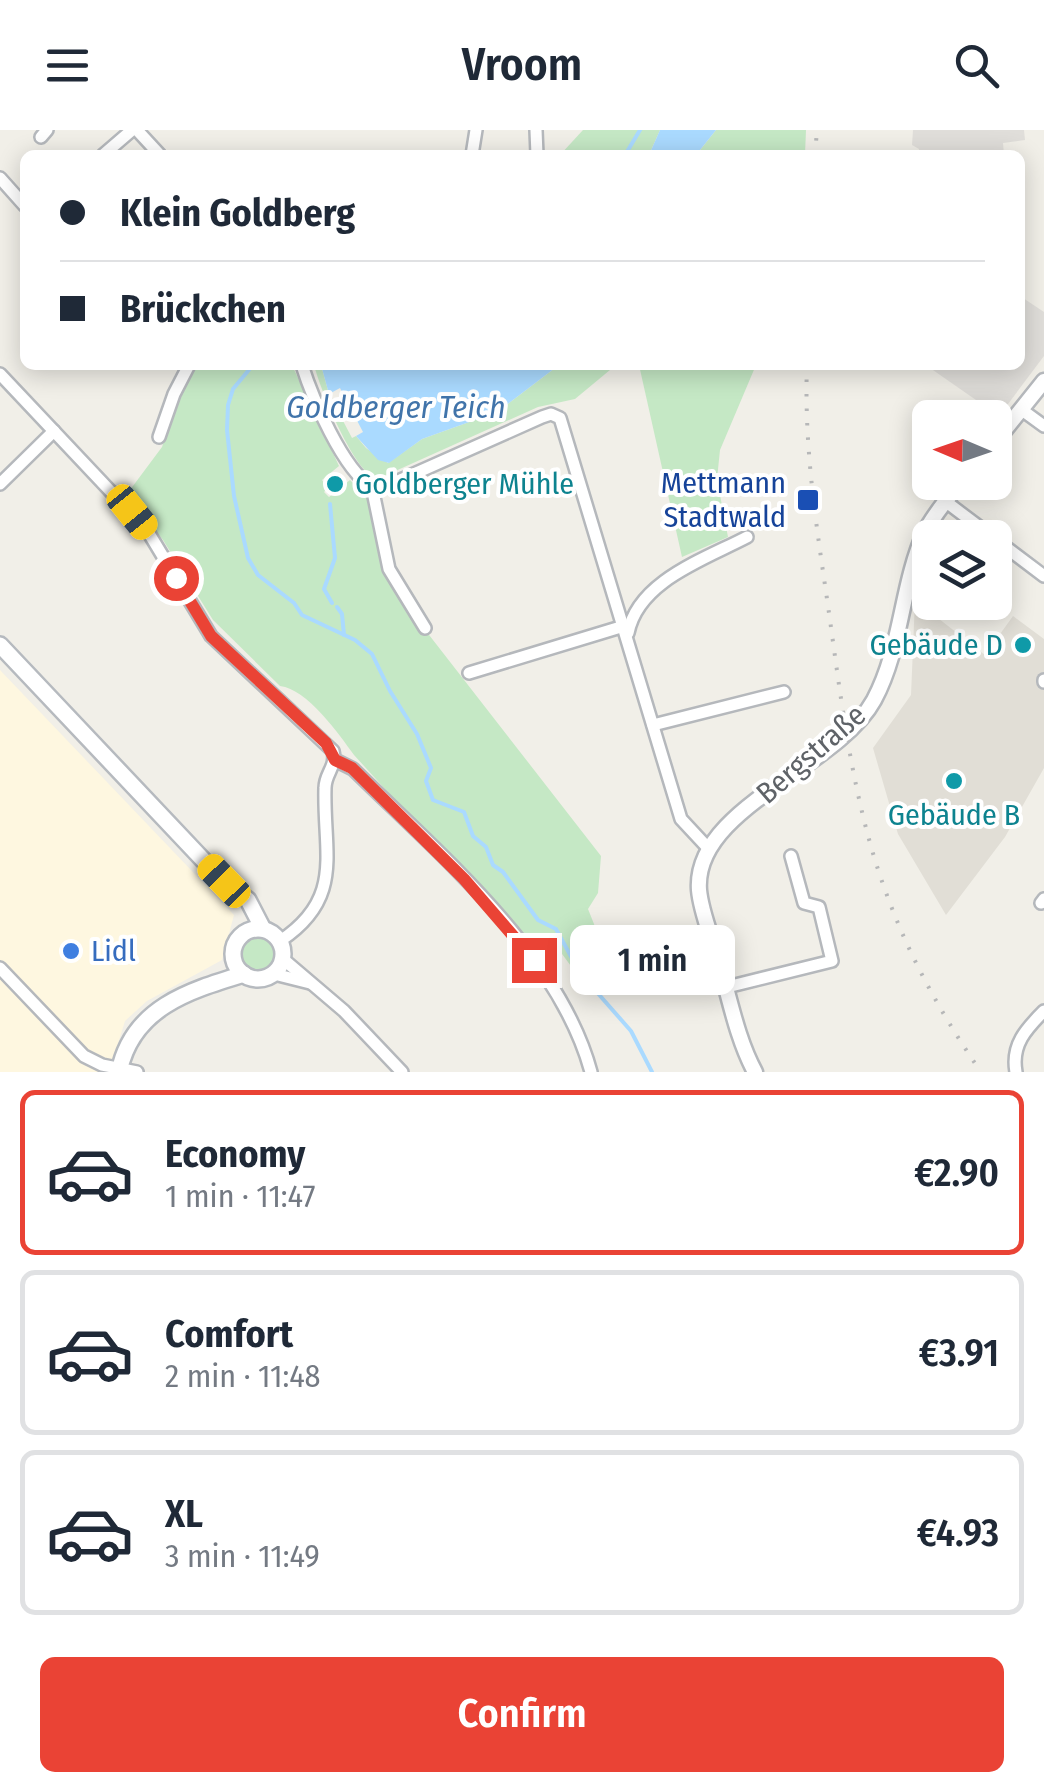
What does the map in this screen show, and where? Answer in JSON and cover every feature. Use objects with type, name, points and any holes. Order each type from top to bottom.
[{"type":"main road","points":[[0,645],[224,881],[248,900],[262,929],[280,941],[279,966],[256,979],[239,968]]},
{"type":"main road","points":[[224,881],[242,909],[246,932]]},
{"type":"main road","points":[[239,968],[237,941],[246,932],[262,929]]},
{"type":"main road","points":[[119,1070],[130,1038],[149,1016],[165,1004],[239,968]]},
{"type":"street","points":[[109,150],[135,130],[155,150]]},
{"type":"street","points":[[0,178],[20,200]]},
{"type":"street","points":[[159,437],[186,370]]},
{"type":"street","points":[[304,370],[312,394],[342,448],[358,475],[372,487],[388,568],[425,628]]},
{"type":"street","points":[[0,374],[147,530],[211,636],[326,743],[335,760],[352,768],[464,879],[534,960],[569,1010],[591,1072]]},
{"type":"street","points":[[1012,422],[1044,381]]},
{"type":"street","points":[[1022,410],[1044,426]]},
{"type":"street","points":[[372,487],[390,485],[542,417],[557,416],[566,428],[681,819],[708,848],[702,864],[700,896],[755,1072]]},
{"type":"street","points":[[0,484],[54,431]]},
{"type":"street","points":[[945,501],[970,520]]},
{"type":"street","name":"Bergstraße","points":[[708,848],[718,832],[856,724],[872,702],[891,652],[926,531],[945,501]]},
{"type":"street","points":[[469,674],[626,632],[634,616],[666,580],[747,537]]},
{"type":"street","points":[[1012,552],[1044,576]]},
{"type":"street","points":[[653,725],[784,692]]},
{"type":"street","points":[[280,941],[303,923],[326,889],[325,784],[335,760]]},
{"type":"street","points":[[727,987],[832,961],[818,907],[804,904],[791,856]]},
{"type":"street","points":[[279,966],[310,983],[344,1011],[402,1072]]},
{"type":"street","points":[[0,968],[84,1056],[102,1065],[137,1072]]},
{"type":"street","points":[[1016,1072],[1020,1038],[1044,1011]]},
{"type":"shaded area","points":[[913,130],[1024,130],[1025,140],[1003,143],[1004,150],[919,150],[912,145]]},
{"type":"shaded area","points":[[1025,299],[1044,312],[1044,356],[1011,400],[976,400],[933,370],[1025,370]]},
{"type":"shaded area","points":[[1013,616],[1044,639],[1044,768],[1005,837],[946,915],[898,834],[873,748],[911,695],[914,620],[940,620],[985,655]]},
{"type":"shaded area","points":[[0,670],[234,915],[222,960],[147,1001],[125,1021],[116,1050],[119,1068],[126,1072],[0,1072]]},
{"type":"green space","points":[[583,130],[660,130],[651,150],[565,150]]},
{"type":"green space","points":[[716,130],[806,130],[805,150],[700,150]]},
{"type":"green space","points":[[194,370],[294,370],[339,466],[322,480],[328,488],[324,492],[329,497],[350,480],[371,501],[387,575],[398,595],[601,856],[598,893],[588,909],[610,964],[579,977],[551,939],[531,949],[354,755],[322,714],[301,695],[280,686],[213,620],[163,540],[127,494],[162,447],[185,381]]},
{"type":"green space","points":[[316,370],[322,370],[329,394],[352,438],[356,436],[388,463],[422,439],[497,412],[552,370],[610,370],[575,399],[538,407],[382,477],[372,475],[360,464]]},
{"type":"green space","points":[[640,370],[754,370],[720,450],[717,479],[728,537],[682,557]]},
{"type":"green space","points":[[258,934],[272,940],[278,954],[272,968],[258,974],[244,968],[238,954],[244,940]]},
{"type":"water","points":[[660,130],[716,130],[700,150],[651,150]]},
{"type":"water","name":"Goldberger Teich","points":[[322,370],[552,370],[497,412],[422,439],[389,463],[378,460],[356,436],[363,432],[340,388],[329,394]]},
{"type":"waterway","points":[[628,150],[640,130]]},
{"type":"waterway","points":[[249,370],[233,389],[227,430],[234,496],[248,558],[258,575],[294,603],[302,615],[355,640],[372,654],[417,734],[431,768],[426,781],[433,800],[464,812],[473,836],[486,847],[493,865],[503,872],[538,920],[556,929],[580,973],[631,1031],[652,1072]]},
{"type":"waterway","points":[[330,504],[335,558],[324,589],[332,603]]},
{"type":"waterway","points":[[337,607],[342,614],[344,635]]},
{"type":"railway","points":[[815,150],[817,130]]},
{"type":"railway","points":[[807,370],[814,508],[842,708],[865,823],[875,861],[907,944],[941,1009],[981,1072]]},
{"type":"place","name":"Goldberger Mühle","points":[[335,484]]},
{"type":"place","name":"Mettmann Stadtwald","points":[[808,500]]},
{"type":"place","name":"Gebäude D","points":[[1023,645]]},
{"type":"place","name":"Gebäude B","points":[[954,781]]},
{"type":"place","name":"Lidl","points":[[71,951]]},
{"type":"route","points":[[176,578],[211,636],[326,743],[335,760],[352,768],[464,879],[534,960]]}]
